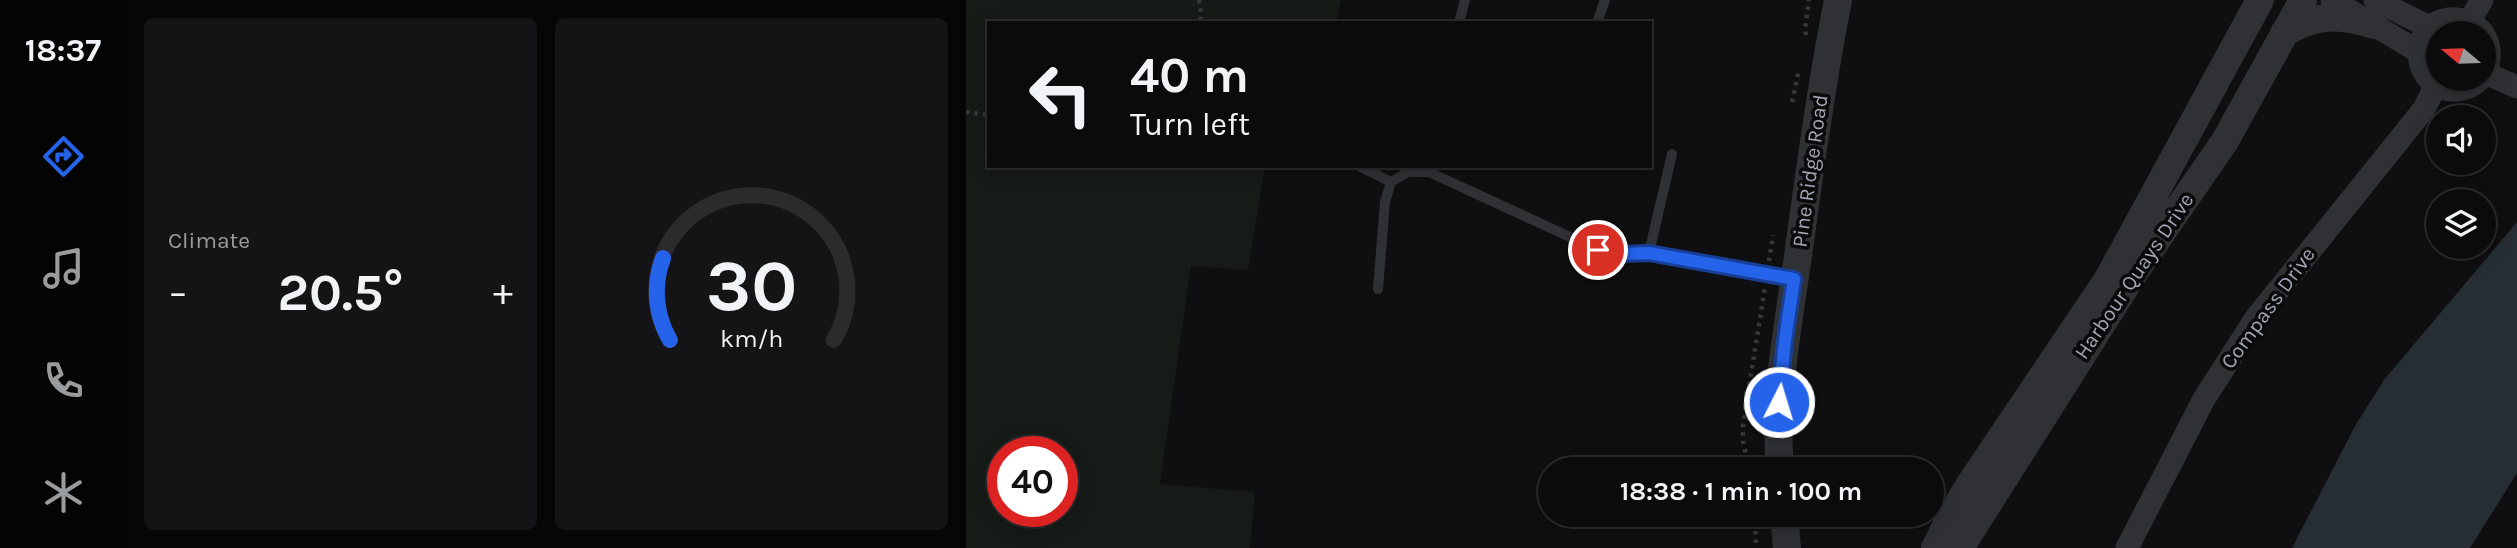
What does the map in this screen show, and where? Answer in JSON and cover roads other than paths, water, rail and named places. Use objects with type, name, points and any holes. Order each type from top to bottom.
[{"type":"street","name":"Pine Ridge Road","points":[[1779,457],[1777,417],[1780,386],[1822,83],[1838,0]]},
{"type":"street","name":"Harbour Quays Drive","points":[[1935,548],[1970,484],[2108,279],[2260,0]]},
{"type":"street","name":"Harbour Quays Drive","points":[[1960,548],[2119,296],[2225,141],[2303,0]]},
{"type":"street","points":[[2332,0],[2375,6],[2426,25]]},
{"type":"street","points":[[2479,21],[2482,0]]},
{"type":"street","points":[[2284,33],[2333,16],[2351,18],[2375,6]]},
{"type":"street","points":[[2375,6],[2418,52]]},
{"type":"street","points":[[2426,34],[2418,52],[2422,71],[2426,75]]},
{"type":"street","points":[[2496,80],[2517,87]]},
{"type":"street","name":"Compass Drive","points":[[2127,548],[2204,399],[2256,318],[2424,109],[2432,91]]},
{"type":"lane","points":[[1460,21],[1465,0]]},
{"type":"lane","points":[[1598,21],[1605,0]]},
{"type":"lane","points":[[1649,253],[1672,153]]},
{"type":"lane","points":[[1363,168],[1391,182]]},
{"type":"lane","points":[[1378,289],[1385,202],[1391,182],[1408,172],[1429,173],[1598,250],[1623,254],[1649,253],[1794,279]]}]
